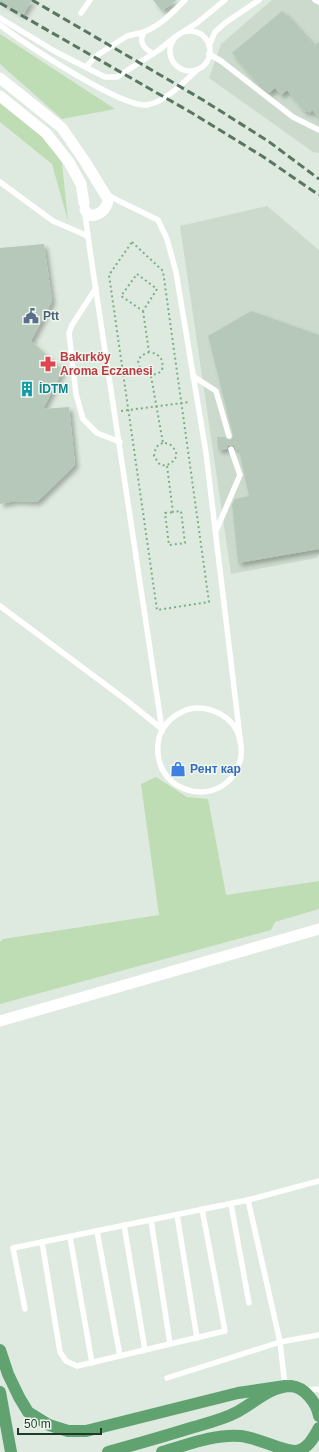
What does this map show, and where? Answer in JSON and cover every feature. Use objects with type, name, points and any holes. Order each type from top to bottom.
[{"type":"main road","points":[[0,1350],[11,1380],[28,1412],[49,1425],[68,1431],[86,1431],[238,1393],[285,1386],[294,1386],[301,1390],[315,1404],[319,1416]]},
{"type":"main road","points":[[108,1452],[176,1433],[236,1413],[273,1390],[285,1386]]},
{"type":"main road","points":[[0,1392],[11,1452]]},
{"type":"main road","points":[[162,1452],[223,1436],[242,1436],[256,1439],[283,1450],[295,1452],[309,1444],[319,1428]]},
{"type":"street","points":[[0,78],[62,128],[108,199],[108,205],[103,211],[92,216],[88,215],[81,184],[69,162],[46,133],[0,96]]},
{"type":"street","points":[[0,1021],[319,929]]},
{"type":"lane","points":[[81,13],[90,0]]},
{"type":"lane","points":[[86,67],[96,56],[127,36],[144,32],[155,27],[166,19],[185,0]]},
{"type":"lane","points":[[0,18],[56,52],[105,77],[117,77],[197,23],[225,0]]},
{"type":"lane","points":[[0,25],[77,75],[130,102],[146,105],[157,102],[185,82],[205,64],[209,54],[209,46],[215,32],[225,23],[259,0]]},
{"type":"lane","points":[[315,0],[319,2]]},
{"type":"lane","points":[[197,70],[183,70],[177,67],[170,56],[172,42],[178,35],[191,31],[202,36],[209,46]]},
{"type":"lane","points":[[144,32],[141,36],[144,48],[153,54]]},
{"type":"lane","points":[[209,54],[221,61],[293,117],[319,130]]},
{"type":"lane","points":[[0,182],[53,221],[88,236]]},
{"type":"lane","points":[[103,191],[115,199],[158,220],[167,238],[176,272],[216,532],[241,746],[240,761],[235,774],[224,785],[211,791],[196,793],[181,789],[169,780],[161,768],[157,754],[158,741],[162,729],[172,718],[185,710],[200,708],[215,711],[228,719],[237,731],[241,746]]},
{"type":"lane","points":[[85,207],[88,236],[162,729]]},
{"type":"lane","points":[[96,288],[72,325],[69,333],[76,394],[83,419],[97,433],[120,442]]},
{"type":"lane","points":[[193,376],[216,391],[230,436]]},
{"type":"lane","points":[[216,532],[240,475],[231,449]]},
{"type":"lane","points":[[0,606],[126,700],[162,729]]},
{"type":"lane","points":[[24,1309],[13,1248],[231,1204],[319,1181]]},
{"type":"lane","points":[[248,1200],[280,1342],[285,1386]]},
{"type":"lane","points":[[231,1204],[250,1303]]},
{"type":"lane","points":[[42,1242],[60,1352],[66,1361],[73,1365],[77,1366],[92,1363],[225,1331],[202,1209]]},
{"type":"lane","points":[[177,1215],[197,1338]]},
{"type":"lane","points":[[151,1220],[170,1344]]},
{"type":"lane","points":[[124,1226],[145,1350]]},
{"type":"lane","points":[[97,1231],[120,1356]]},
{"type":"lane","points":[[70,1236],[92,1363]]},
{"type":"lane","points":[[167,1378],[280,1342],[319,1335]]},
{"type":"lane","points":[[301,1390],[319,1389]]},
{"type":"path","points":[[132,242],[163,271],[209,602],[157,610],[128,411],[109,275],[132,242]]},
{"type":"path","points":[[143,311],[121,296],[137,274],[157,289],[143,311],[149,352]]},
{"type":"path","points":[[149,352],[157,354],[161,358],[163,365],[162,371],[151,376],[143,374],[138,361],[141,356],[149,352]]},
{"type":"path","points":[[151,376],[163,443]]},
{"type":"path","points":[[115,411],[128,411],[197,401]]},
{"type":"path","points":[[163,443],[172,445],[177,455],[174,461],[167,466],[160,465],[154,456],[155,449],[159,444],[163,443]]},
{"type":"path","points":[[167,466],[173,512]]},
{"type":"path","points":[[181,511],[185,543],[169,545],[165,512],[173,512],[181,511]]},
{"type":"shaded area","points":[[272,0],[319,0],[319,153],[313,152],[209,78],[221,44]]},
{"type":"shaded area","points":[[267,206],[319,250],[319,554],[317,558],[231,574],[180,226]]},
{"type":"green space","points":[[0,34],[115,109],[62,119],[0,64]]},
{"type":"green space","points":[[0,102],[45,137],[62,163],[68,221],[52,164],[0,122]]},
{"type":"green space","points":[[156,777],[187,797],[208,799],[226,895],[319,881],[319,909],[275,922],[271,930],[0,1004],[0,942],[3,939],[159,915],[141,784]]},
{"type":"building","points":[[0,0],[32,0],[23,15],[0,2]]},
{"type":"building","points":[[153,0],[177,0],[162,11]]},
{"type":"building","points":[[282,11],[314,46],[319,42],[319,118],[312,110],[310,113],[307,111],[305,112],[287,90],[281,95],[275,88],[269,93],[261,87],[232,53]]},
{"type":"building","name":"İDTM","points":[[44,244],[52,301],[31,341],[63,370],[43,409],[69,407],[75,465],[37,502],[15,501],[0,504],[0,248]]},
{"type":"building","points":[[251,311],[319,335],[319,549],[238,563],[232,504],[235,499],[249,496],[239,450],[236,450],[234,446],[231,445],[228,446],[227,449],[218,450],[217,437],[225,437],[226,439],[230,440],[232,439],[233,435],[208,336]]},
{"type":"railway","points":[[32,0],[203,100],[268,141],[319,179]]},
{"type":"railway","points":[[0,3],[192,113],[262,156],[319,195]]},
{"type":"place","name":"Ptt","points":[[31,316]]},
{"type":"place","name":"Bakırköy Aroma Eczanesi","points":[[48,364]]},
{"type":"place","name":"İDTM","points":[[27,389]]},
{"type":"place","name":"Рент кар","points":[[178,769]]}]
